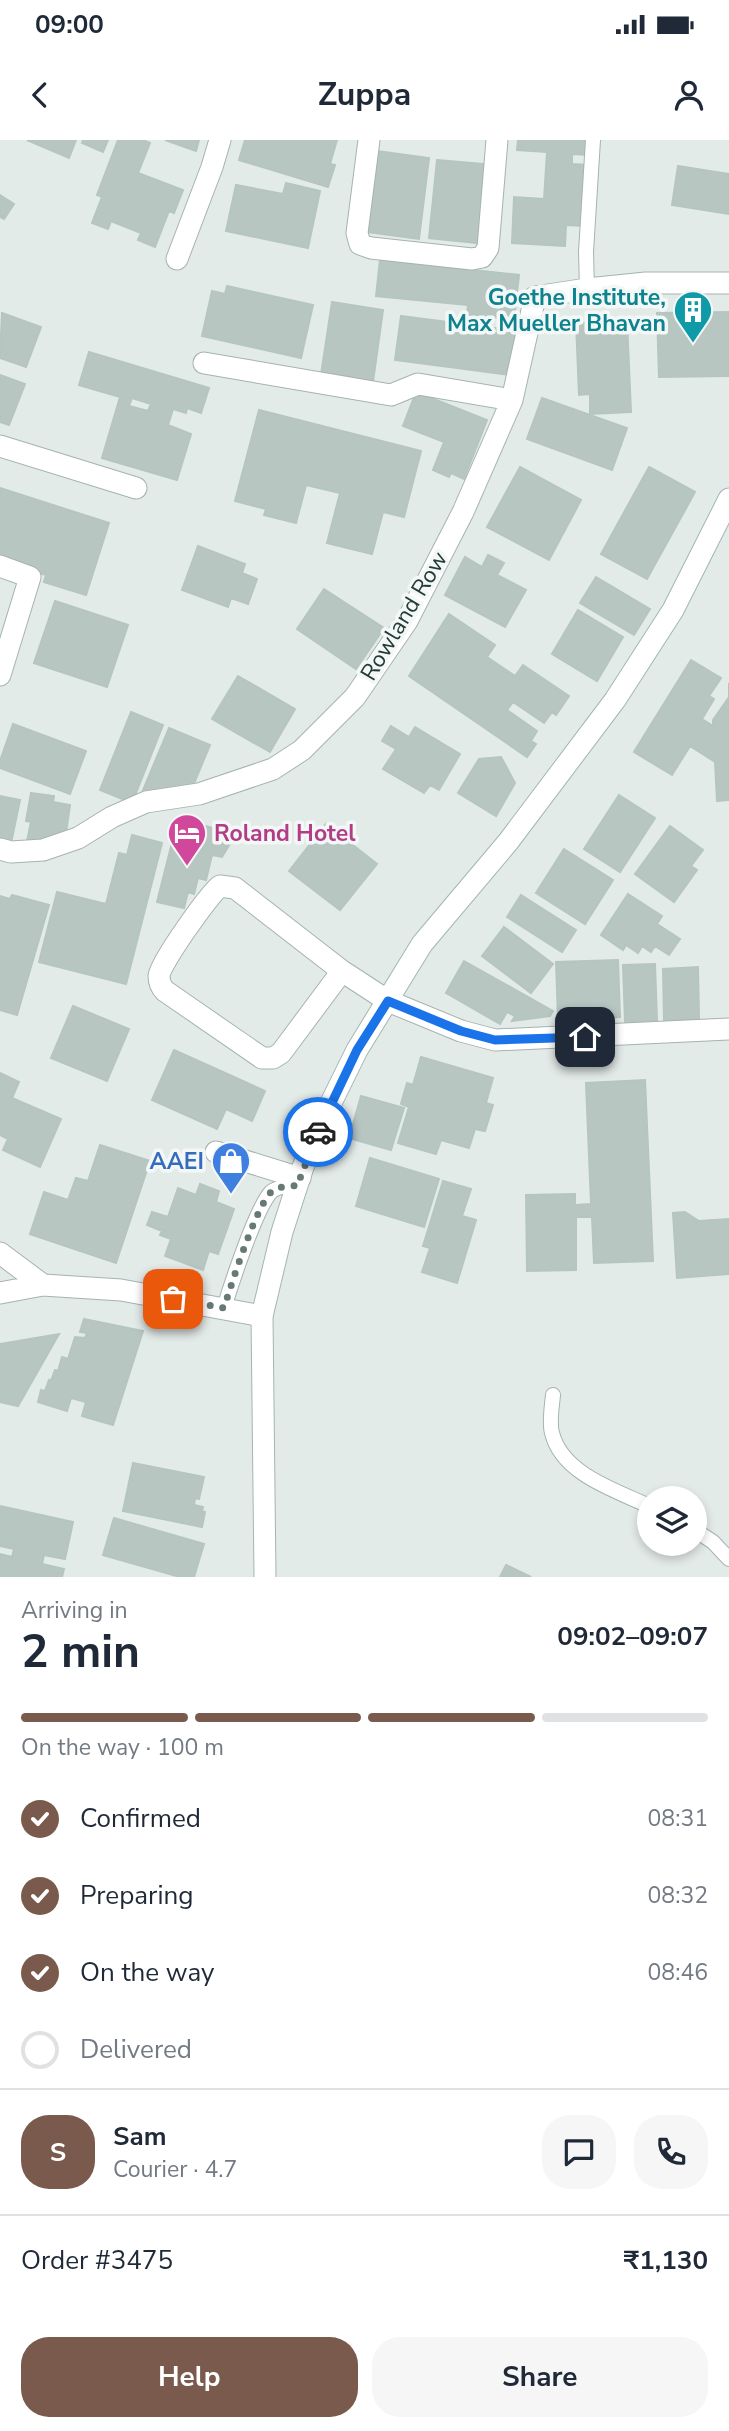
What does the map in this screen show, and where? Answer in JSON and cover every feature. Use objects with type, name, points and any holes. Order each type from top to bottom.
[{"type":"street","points":[[177,259],[220,140]]},
{"type":"street","points":[[369,140],[357,233],[360,244],[371,248],[472,259],[482,257],[488,248],[497,140]]},
{"type":"street","name":"Rowland Row","points":[[0,849],[11,852],[43,850],[78,838],[112,817],[146,802],[199,794],[273,769],[302,750],[355,697],[407,621],[463,512],[512,400],[535,297],[646,283],[729,283]]},
{"type":"street","points":[[204,363],[391,396],[418,384],[512,400]]},
{"type":"street","points":[[0,446],[136,488]]},
{"type":"street","points":[[265,1577],[262,1317],[282,1232],[298,1182],[326,1113],[352,1060],[422,944],[508,842],[609,709],[673,610],[729,499]]},
{"type":"street","points":[[0,566],[30,577],[0,675]]},
{"type":"street","points":[[342,971],[281,1053],[268,1059],[262,1058],[165,991],[159,977],[171,952],[220,886],[235,888],[342,971],[388,1001],[461,1031],[495,1040],[729,1029]]},
{"type":"street","points":[[216,1152],[298,1182]]},
{"type":"street","points":[[0,1253],[43,1285]]},
{"type":"street","points":[[0,1293],[43,1285],[121,1290],[262,1317]]},
{"type":"lane","points":[[587,289],[586,252],[593,140]]},
{"type":"lane","points":[[224,1308],[261,1210],[272,1191],[298,1182]]},
{"type":"lane","points":[[553,1395],[551,1431],[568,1462],[601,1483],[637,1500]]},
{"type":"lane","points":[[707,1538],[729,1559]]},
{"type":"building","points":[[27,140],[76,140],[69,158]]},
{"type":"building","points":[[83,140],[108,140],[103,152],[82,143]]},
{"type":"building","points":[[118,140],[143,140],[150,143],[138,173],[183,190],[174,213],[169,211],[155,247],[138,240],[141,233],[111,221],[108,229],[92,223],[102,197],[97,195]]},
{"type":"building","points":[[165,140],[199,140],[196,151]]},
{"type":"building","points":[[245,140],[337,140],[330,164],[335,165],[328,187],[239,160]]},
{"type":"building","points":[[518,140],[589,140],[588,155],[572,154],[572,164],[588,165],[584,226],[566,225],[565,246],[512,243],[514,197],[544,199],[547,152],[517,150]]},
{"type":"building","points":[[377,151],[429,158],[419,239],[366,232]]},
{"type":"building","points":[[437,160],[494,165],[485,244],[429,238]]},
{"type":"building","points":[[678,166],[729,174],[729,214],[672,205]]},
{"type":"building","points":[[286,183],[320,191],[308,248],[226,231],[236,185],[283,194]]},
{"type":"building","points":[[0,195],[14,204],[4,219],[0,217]]},
{"type":"building","points":[[380,260],[519,275],[514,320],[467,315],[468,305],[376,296]]},
{"type":"building","points":[[227,286],[313,305],[301,358],[202,336],[212,291],[225,294]]},
{"type":"building","points":[[332,302],[383,310],[373,382],[321,375]]},
{"type":"building","name":"Goethe Institute, Max Mueller Bhavan","points":[[729,312],[729,376],[659,377],[657,313]]},
{"type":"building","points":[[2,313],[41,327],[26,367],[0,358]]},
{"type":"building","points":[[401,316],[517,331],[511,375],[395,360]]},
{"type":"building","points":[[627,321],[631,412],[590,414],[590,394],[579,395],[576,323]]},
{"type":"building","points":[[89,352],[209,388],[201,413],[187,408],[186,413],[173,409],[168,425],[191,434],[177,480],[102,458],[120,397],[79,385]],"holes":[[[132,398],[151,404],[148,411],[129,406]]]},
{"type":"building","points":[[0,375],[25,384],[9,425],[0,422]]},
{"type":"building","points":[[416,392],[487,420],[464,479],[451,473],[449,477],[433,470],[444,442],[403,426]]},
{"type":"building","points":[[542,398],[627,428],[612,470],[527,439]]},
{"type":"building","points":[[259,410],[421,451],[404,517],[383,512],[372,554],[327,543],[340,493],[306,485],[296,523],[264,515],[266,509],[235,501]]},
{"type":"building","points":[[520,467],[581,500],[549,560],[487,527]]},
{"type":"building","points":[[649,467],[695,492],[647,579],[601,554]]},
{"type":"building","points":[[0,488],[109,523],[86,595],[44,582],[46,575],[0,560]]},
{"type":"building","points":[[198,546],[245,564],[242,573],[257,579],[248,604],[231,598],[228,607],[182,590]]},
{"type":"building","points":[[488,555],[504,563],[497,575],[526,590],[505,627],[445,595],[465,557],[482,567]]},
{"type":"building","points":[[596,577],[650,609],[634,635],[580,603]]},
{"type":"building","points":[[324,589],[384,628],[356,669],[297,629]]},
{"type":"building","points":[[55,601],[128,625],[107,687],[34,663]]},
{"type":"building","points":[[578,610],[623,637],[597,681],[552,654]]},
{"type":"building","points":[[449,614],[495,645],[487,657],[515,676],[523,665],[569,696],[556,715],[552,712],[544,723],[513,702],[507,710],[537,731],[531,741],[536,744],[527,757],[409,676]]},
{"type":"building","points":[[691,660],[721,678],[709,696],[714,699],[702,719],[713,726],[713,720],[729,697],[729,800],[717,801],[715,762],[690,746],[672,775],[634,752]]},
{"type":"building","points":[[238,676],[295,709],[270,752],[212,719]]},
{"type":"building","points":[[131,712],[163,725],[132,803],[100,790]]},
{"type":"building","points":[[13,724],[86,751],[70,794],[0,768]]},
{"type":"building","points":[[391,726],[409,737],[415,727],[460,754],[439,790],[430,785],[424,793],[383,769],[396,749],[382,741]]},
{"type":"building","points":[[169,728],[210,745],[190,793],[141,795]]},
{"type":"building","points":[[501,757],[515,783],[496,816],[458,793],[479,759]]},
{"type":"building","points":[[31,793],[54,796],[53,802],[70,805],[65,840],[26,846],[31,822],[26,821]]},
{"type":"building","points":[[619,795],[655,818],[620,872],[584,849]]},
{"type":"building","points":[[0,796],[20,800],[10,848],[0,846]]},
{"type":"building","name":"Roland Hotel","points":[[178,819],[236,834],[222,857],[212,855],[206,880],[198,878],[194,894],[188,892],[184,908],[157,902]]},
{"type":"building","points":[[326,824],[377,864],[340,910],[289,871]]},
{"type":"building","points":[[670,826],[703,850],[691,866],[697,870],[674,902],[635,874]]},
{"type":"building","points":[[132,835],[162,843],[126,984],[39,962],[57,892],[106,904],[119,853],[127,855]]},
{"type":"building","points":[[564,849],[613,880],[585,924],[536,893]]},
{"type":"building","points":[[628,894],[662,916],[657,924],[680,939],[669,955],[655,946],[651,952],[642,946],[638,953],[626,945],[623,950],[601,935]]},
{"type":"building","points":[[12,895],[49,905],[17,1015],[0,1010],[0,896],[10,899]]},
{"type":"building","points":[[521,895],[576,930],[562,952],[507,917]]},
{"type":"building","points":[[504,927],[553,964],[531,993],[482,956]]},
{"type":"building","points":[[618,960],[620,1017],[558,1019],[556,962]]},
{"type":"building","points":[[464,961],[553,1011],[550,1016],[512,1021],[515,1016],[507,1012],[500,1024],[446,993]]},
{"type":"building","points":[[655,964],[657,1020],[625,1022],[623,965]]},
{"type":"building","points":[[698,967],[699,1019],[664,1020],[663,969]]},
{"type":"building","points":[[73,1006],[129,1029],[107,1081],[51,1058]]},
{"type":"building","points":[[174,1050],[265,1091],[252,1121],[226,1109],[217,1129],[152,1100]]},
{"type":"building","points":[[421,1057],[493,1078],[486,1103],[493,1105],[485,1131],[475,1129],[469,1148],[441,1140],[436,1154],[398,1143],[409,1107],[401,1104],[407,1083],[413,1085]]},
{"type":"building","points":[[0,1073],[19,1082],[12,1098],[61,1119],[40,1167],[3,1150],[8,1139],[0,1135]]},
{"type":"building","points":[[645,1080],[653,1261],[594,1263],[592,1217],[576,1217],[576,1270],[527,1271],[526,1195],[575,1194],[575,1205],[591,1204],[586,1083]]},
{"type":"building","points":[[361,1096],[404,1108],[391,1150],[349,1138]]},
{"type":"building","points":[[100,1145],[150,1161],[116,1263],[30,1234],[44,1192],[68,1200],[76,1178],[88,1181]]},
{"type":"building","points":[[370,1158],[439,1179],[424,1227],[356,1206]]},
{"type":"building","points":[[443,1181],[471,1189],[462,1216],[476,1220],[457,1283],[422,1272],[430,1248],[423,1246]]},
{"type":"building","points":[[200,1184],[219,1191],[216,1202],[234,1209],[218,1254],[209,1251],[203,1270],[165,1256],[171,1239],[160,1235],[162,1231],[147,1225],[152,1212],[168,1217],[178,1188],[196,1195]]},
{"type":"building","points":[[685,1212],[699,1221],[729,1219],[729,1274],[677,1278],[673,1213]]},
{"type":"building","points":[[84,1319],[143,1331],[113,1425],[82,1416],[86,1402],[71,1398],[67,1411],[38,1402],[41,1390],[45,1391],[55,1370],[58,1371],[62,1357],[68,1359],[75,1337],[85,1338],[87,1333],[80,1332]]},
{"type":"building","points":[[59,1334],[18,1406],[0,1402],[0,1344]]},
{"type":"building","points":[[133,1463],[204,1477],[199,1499],[195,1498],[194,1505],[203,1507],[202,1511],[205,1512],[202,1527],[123,1511]]},
{"type":"building","points":[[0,1506],[73,1522],[65,1559],[44,1555],[42,1564],[64,1569],[62,1577],[0,1577],[0,1554],[12,1557],[14,1549],[0,1546]]},
{"type":"building","points":[[114,1518],[204,1544],[194,1577],[180,1577],[103,1555]]},
{"type":"building","points":[[506,1565],[531,1577],[500,1577]]},
{"type":"way so far","points":[[173,1299],[224,1308],[261,1210],[272,1191],[289,1185],[297,1186],[318,1132]]},
{"type":"place","name":"Goethe Institute, Max Mueller Bhavan","points":[[693,344]]},
{"type":"place","name":"Roland Hotel","points":[[187,867]]},
{"type":"place","name":"AAEI","points":[[231,1195]]},
{"type":"route","points":[[318,1132],[357,1050],[388,1001],[461,1031],[495,1040],[585,1037]]}]
